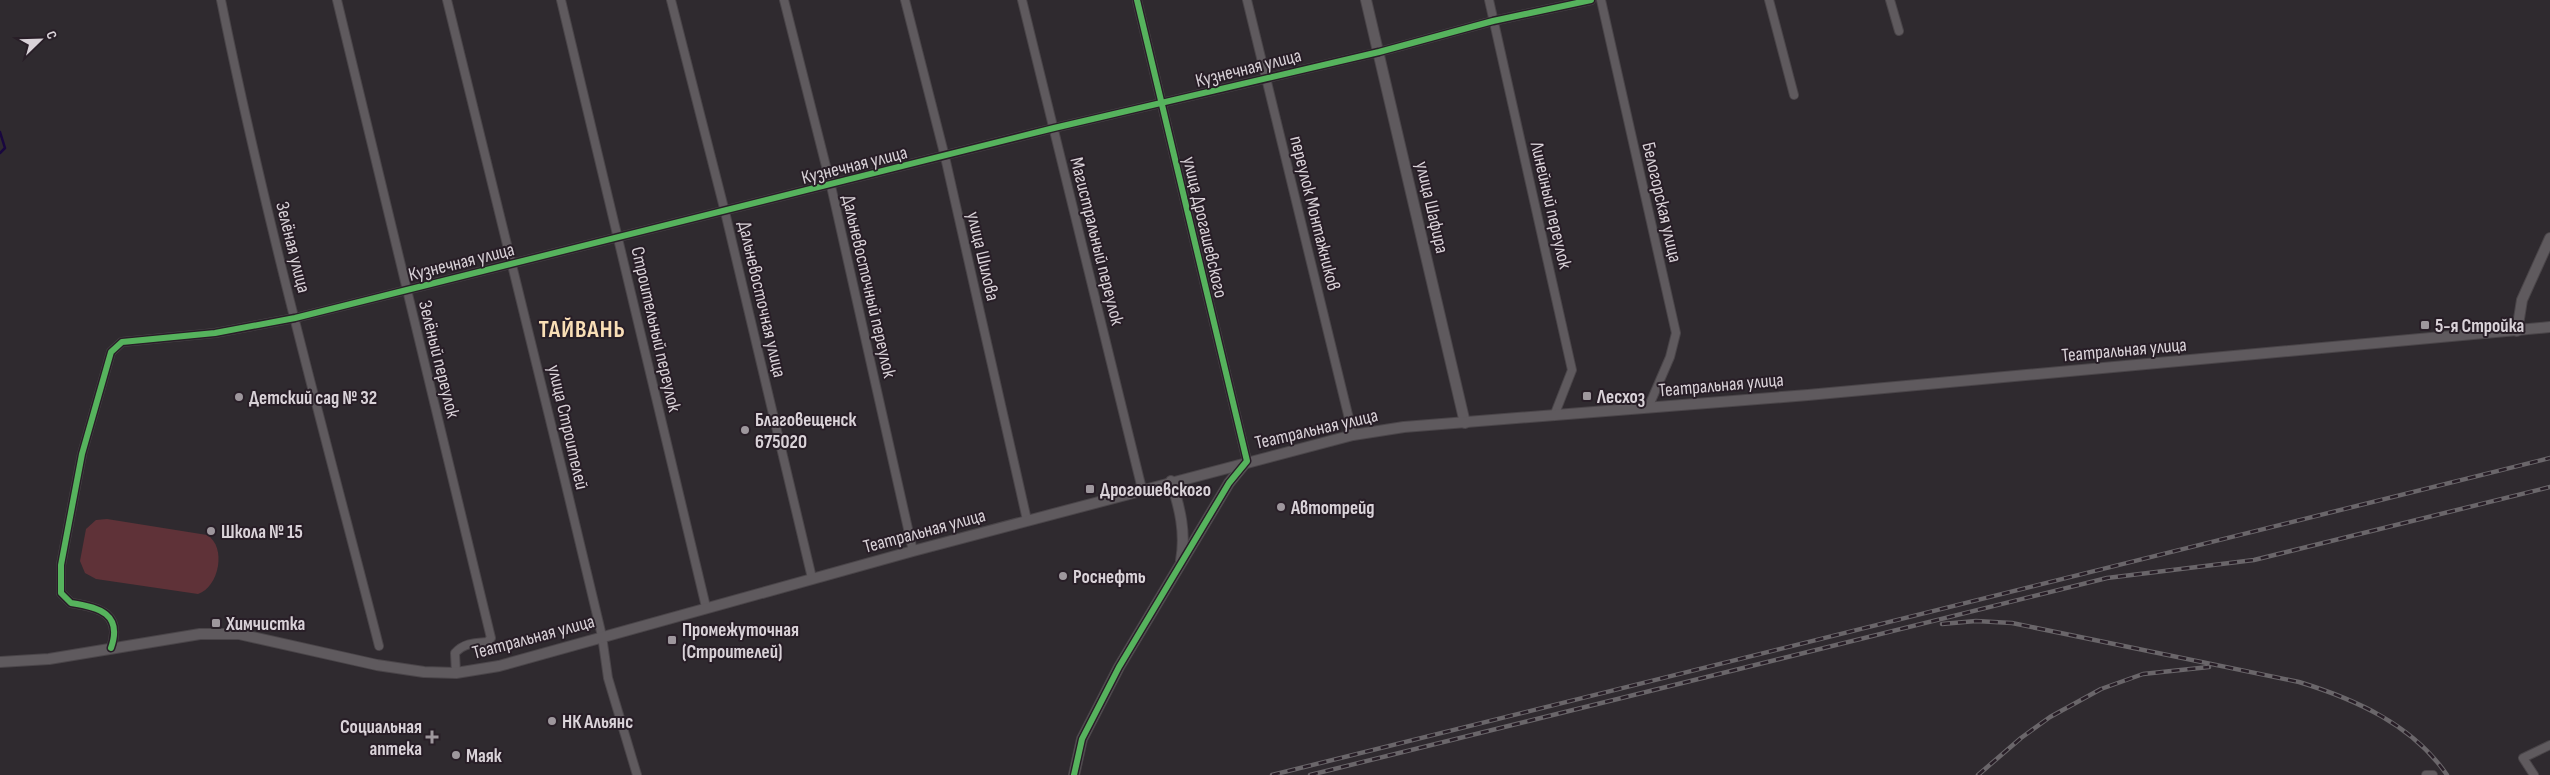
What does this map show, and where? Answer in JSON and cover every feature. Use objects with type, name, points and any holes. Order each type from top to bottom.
[{"type":"main road","name":"улица Шафира","points":[[1366,0],[1465,422]]},
{"type":"main road","points":[[2517,331],[2522,300],[2550,238]]},
{"type":"main road","name":"Театральная улица","points":[[0,662],[49,659],[200,634],[239,634],[377,665],[424,672],[456,673],[499,666],[812,578],[1171,481],[1352,435],[1465,422],[1648,408],[2550,327]]},
{"type":"main road","points":[[1074,775],[1082,739],[1119,667],[1229,483],[1247,461]]},
{"type":"main road","points":[[1171,481],[1183,528],[1184,546],[1180,566]]},
{"type":"street","name":"Зелёная улица","points":[[221,0],[239,90],[312,391],[379,646]]},
{"type":"street","name":"Зелёный переулок","points":[[337,0],[490,638],[487,642],[461,647],[455,653],[456,673]]},
{"type":"street","name":"улица Строителей","points":[[447,0],[602,636],[608,678],[637,775]]},
{"type":"street","name":"Строительный переулок","points":[[561,0],[706,607]]},
{"type":"street","name":"Дальневосточная улица","points":[[671,0],[725,212],[812,578]]},
{"type":"street","name":"Дальневосточный переулок","points":[[784,0],[831,186],[913,551]]},
{"type":"street","name":"улица Шилова","points":[[905,0],[945,156],[1028,520]]},
{"type":"street","name":"Магистральный переулок","points":[[1022,0],[1142,489]]},
{"type":"street","name":"улица Дрогашевского","points":[[1137,0],[1247,461]]},
{"type":"street","name":"переулок Монтажников","points":[[1247,0],[1352,435]]},
{"type":"street","name":"Линейный переулок","points":[[1489,0],[1572,370],[1554,416]]},
{"type":"street","name":"Кузнечная улица","points":[[110,648],[115,636],[111,619],[96,607],[71,603],[62,593],[61,565],[82,454],[111,352],[122,342],[215,333],[295,318],[512,263],[831,186],[1054,128],[1379,52],[1493,21],[1591,0]]},
{"type":"street","name":"Белогорская улица","points":[[1600,0],[1676,333],[1670,357],[1648,408]]},
{"type":"street","points":[[1770,0],[1794,95]]},
{"type":"street","points":[[1890,0],[1899,31]]},
{"type":"street","points":[[2534,775],[2523,758],[2550,745]]},
{"type":"street","points":[[2426,775],[2433,775]]},
{"type":"shaded area","points":[[107,519],[207,535],[217,548],[218,557],[218,566],[211,584],[198,594],[96,579],[85,573],[80,561],[86,529],[96,520]]},
{"type":"waterway","points":[[0,132],[5,148],[0,153]]},
{"type":"railway","points":[[1272,775],[2550,458]]},
{"type":"railway","points":[[1310,775],[2107,578],[2254,560],[2550,487]]},
{"type":"railway","points":[[1942,624],[1976,621],[2012,623],[2299,682],[2341,697],[2381,716],[2417,742],[2433,757],[2447,775]]},
{"type":"railway","points":[[1978,775],[2021,738],[2050,717],[2101,689],[2143,674],[2209,667]]},
{"type":"cycle path","points":[[1074,775],[1082,739],[1119,667],[1229,483],[1247,461],[1137,0]]},
{"type":"cycle path","points":[[111,648],[114,636],[114,627],[111,620],[99,610],[71,603],[61,593],[61,565],[82,454],[111,352],[122,342],[215,333],[295,318],[1054,128],[1379,52],[1493,21],[1591,0]]},
{"type":"place","name":"5-я Стройка","points":[[2425,325]]},
{"type":"place","name":"Лесхоз","points":[[1587,396]]},
{"type":"place","name":"Детский сад № 32","points":[[239,397]]},
{"type":"place","name":"Благовещенск 675020","points":[[745,430]]},
{"type":"place","name":"Дрогошевского","points":[[1090,489]]},
{"type":"place","name":"Автотрейд","points":[[1281,507]]},
{"type":"place","name":"Школа № 15","points":[[211,531]]},
{"type":"place","name":"Роснефть","points":[[1063,576]]},
{"type":"place","name":"Химчистка","points":[[216,623]]},
{"type":"place","name":"Промежуточная (Строителей)","points":[[672,640]]},
{"type":"place","name":"НК Альянс","points":[[552,721]]},
{"type":"place","name":"Социальная аптека","points":[[432,737]]},
{"type":"place","name":"Маяк","points":[[456,755]]},
{"type":"district","name":"ТАЙВАНЬ","points":[[582,329]]}]
